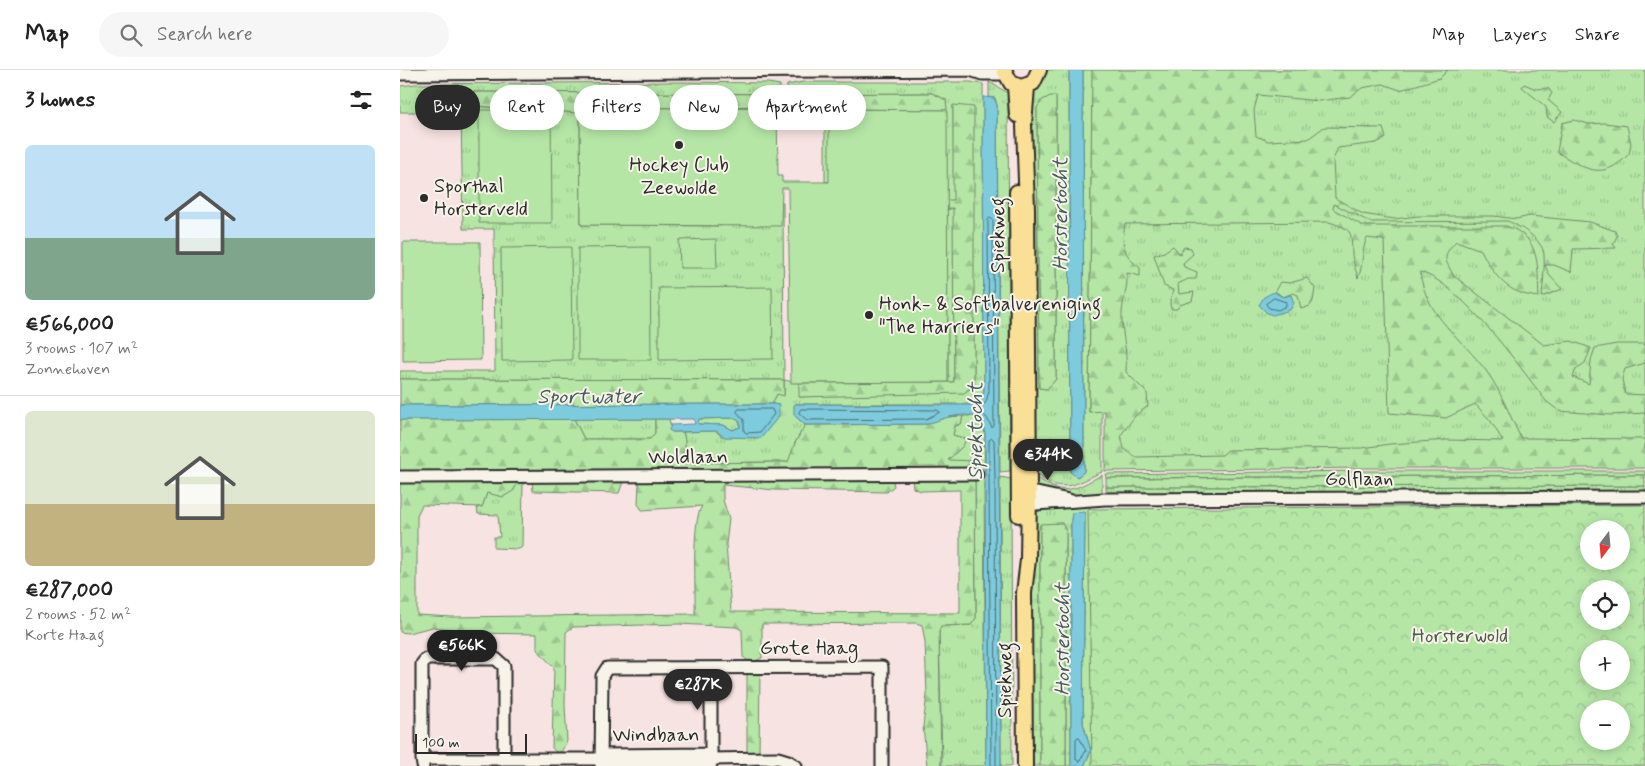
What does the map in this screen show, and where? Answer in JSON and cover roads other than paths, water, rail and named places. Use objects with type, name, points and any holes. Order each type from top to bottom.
[{"type":"main road","points":[[1005,72],[1021,86],[1033,83],[1039,70]]},
{"type":"main road","name":"Spiekweg","points":[[1021,86],[1027,209],[1024,499],[1025,766]]},
{"type":"street","points":[[400,74],[971,70],[982,74],[1005,72]]},
{"type":"street","name":"Woldlaan","points":[[400,477],[977,474]]},
{"type":"street","name":"Golflaan","points":[[1024,499],[1052,505],[1074,500],[1645,497]]},
{"type":"street","points":[[423,762],[422,664],[426,659],[496,659],[504,666],[504,758]]},
{"type":"street","name":"Grote Haag","points":[[601,761],[603,671],[606,668],[882,667],[882,766]]},
{"type":"street","points":[[711,668],[711,761]]},
{"type":"street","name":"Windbaan","points":[[423,762],[504,758],[601,761],[711,761],[778,758],[796,766]]},
{"type":"water","points":[[1069,70],[1083,70],[1084,472],[1077,477],[1070,472]]},
{"type":"water","points":[[983,97],[994,98],[997,105],[1001,766],[986,766],[985,434],[983,421],[977,417],[963,415],[948,417],[928,424],[805,425],[794,415],[794,405],[796,404],[973,405],[981,400],[984,391]]},
{"type":"water","points":[[1274,292],[1283,297],[1291,295],[1294,303],[1290,310],[1273,315],[1267,313],[1259,305],[1264,297]]},
{"type":"water","points":[[772,404],[779,405],[779,416],[761,438],[725,437],[716,431],[672,432],[669,430],[671,425],[695,424],[694,419],[400,420],[400,405]],"holes":[[[735,418],[740,422],[740,427],[733,430],[723,425],[698,424],[699,419]]]},
{"type":"water","points":[[1072,513],[1085,513],[1083,723],[1091,751],[1084,766],[1071,766],[1071,519]]},
{"type":"place","name":"Hockey Club Zeewolde","points":[[679,145]]},
{"type":"place","name":"Sporthal Horsterveld","points":[[424,198]]},
{"type":"place","name":"Honk- & Softbalvereniging \"The Harriers\"","points":[[869,315]]},
{"type":"water label","name":"Horstertocht","points":[[1061,214]]},
{"type":"water label","name":"Sportwater","points":[[589,397]]},
{"type":"water label","name":"Spiektocht","points":[[976,431]]},
{"type":"water label","name":"Horstertocht","points":[[1063,639]]},
{"type":"park label","name":"Horsterwold","points":[[1460,636]]}]
